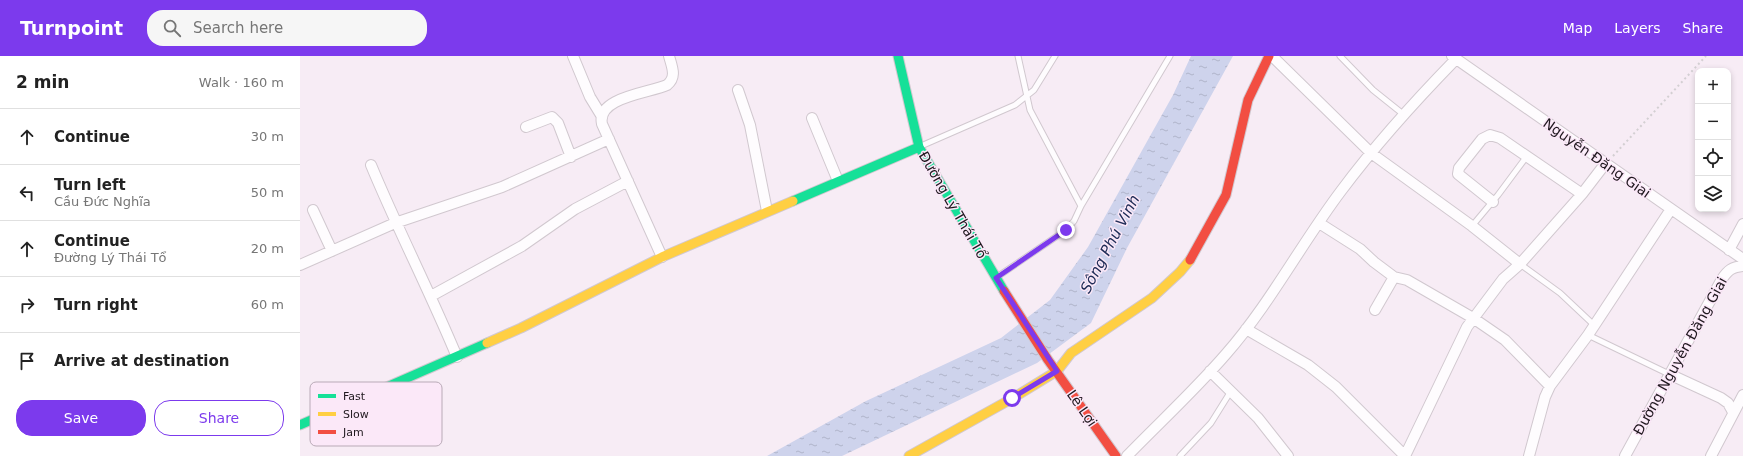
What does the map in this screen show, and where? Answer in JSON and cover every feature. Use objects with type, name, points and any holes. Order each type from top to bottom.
[{"type":"street","points":[[573,56],[590,97],[601,115],[602,124],[662,256]]},
{"type":"street","points":[[601,115],[606,107],[619,100],[668,85],[674,76],[669,56]]},
{"type":"street","name":"Đường Lý Thái Tổ","points":[[898,56],[919,147],[996,278],[1048,360]]},
{"type":"street","points":[[908,456],[1057,371],[1071,353],[1152,298],[1180,272],[1189,260],[1226,195],[1248,100],[1268,56]]},
{"type":"street","points":[[1272,56],[1371,153],[1472,226],[1520,264]]},
{"type":"street","points":[[1127,456],[1210,371],[1246,329],[1277,287],[1319,223],[1371,153],[1403,114],[1454,57]]},
{"type":"street","name":"Nguyễn Đăng Giai","points":[[1454,57],[1743,260]]},
{"type":"street","points":[[738,90],[750,126],[767,211]]},
{"type":"street","points":[[526,127],[552,117],[558,123],[571,157]]},
{"type":"street","points":[[812,118],[838,181]]},
{"type":"street","points":[[1493,202],[1459,176],[1459,168],[1486,136],[1500,138],[1582,194]]},
{"type":"street","points":[[300,266],[395,223],[502,187],[609,139]]},
{"type":"street","points":[[399,382],[521,328],[662,256],[919,147]]},
{"type":"street","points":[[1246,329],[1308,366],[1325,378],[1364,413],[1405,456],[1467,327],[1473,318],[1503,279],[1520,264],[1582,194],[1605,164]]},
{"type":"street","points":[[371,165],[395,223],[431,296],[456,357]]},
{"type":"street","points":[[431,296],[522,246],[576,210],[628,181]]},
{"type":"street","points":[[313,210],[332,251]]},
{"type":"street","points":[[1529,456],[1545,397],[1550,386],[1588,335],[1671,210]]},
{"type":"street","points":[[1319,223],[1360,249],[1394,277],[1407,280],[1473,318],[1505,340],[1550,386]]},
{"type":"street","points":[[1729,250],[1743,224]]},
{"type":"street","name":"Đường Nguyễn Đăng Giai","points":[[1625,456],[1726,272],[1732,267],[1743,266]]},
{"type":"street","points":[[1375,310],[1394,277]]},
{"type":"street","name":"Lê Lợi","points":[[1048,360],[1116,456]]},
{"type":"street","points":[[1210,371],[1258,418],[1288,456]]},
{"type":"street","points":[[1669,374],[1721,398],[1728,403],[1733,412]]},
{"type":"street","points":[[1711,456],[1743,395]]},
{"type":"street","points":[[300,425],[310,421]]},
{"type":"lane","points":[[1018,56],[1026,97],[1034,120],[1081,206]]},
{"type":"lane","points":[[919,147],[1007,109],[1026,97],[1040,81],[1054,56]]},
{"type":"lane","points":[[996,278],[1066,230],[1074,221],[1081,206],[1170,56]]},
{"type":"lane","points":[[1340,56],[1373,90],[1403,114]]},
{"type":"lane","points":[[1472,226],[1493,202],[1527,156]]},
{"type":"lane","points":[[1520,264],[1560,293],[1594,325]]},
{"type":"lane","points":[[1588,335],[1669,374]]},
{"type":"lane","points":[[1180,456],[1211,423],[1231,391]]},
{"type":"path","points":[[1605,164],[1706,56]]},
{"type":"water","name":"Sông Phú Vinh","points":[[1191,56],[1233,56],[1127,248],[1091,323],[1037,363],[842,456],[767,456],[866,401],[1001,338],[1050,300],[1088,247],[1173,95]]},
{"type":"traffic: fast","points":[[898,56],[919,147],[1004,291]]},
{"type":"traffic: fast","points":[[793,201],[919,147]]},
{"type":"traffic: fast","points":[[398,382],[487,343]]},
{"type":"traffic: fast","points":[[300,425],[310,421]]},
{"type":"traffic: slow","points":[[487,343],[521,328],[662,257],[793,201]]},
{"type":"traffic: slow","points":[[909,456],[1013,398],[1057,371],[1071,353],[1152,298],[1180,272],[1190,260]]},
{"type":"traffic: jam","points":[[1190,260],[1226,195],[1248,100],[1269,56]]},
{"type":"traffic: jam","points":[[1004,291],[1048,360],[1116,456]]},
{"type":"route","points":[[1012,398],[1057,371],[1048,360],[996,278],[1058,237],[1066,230]]}]
